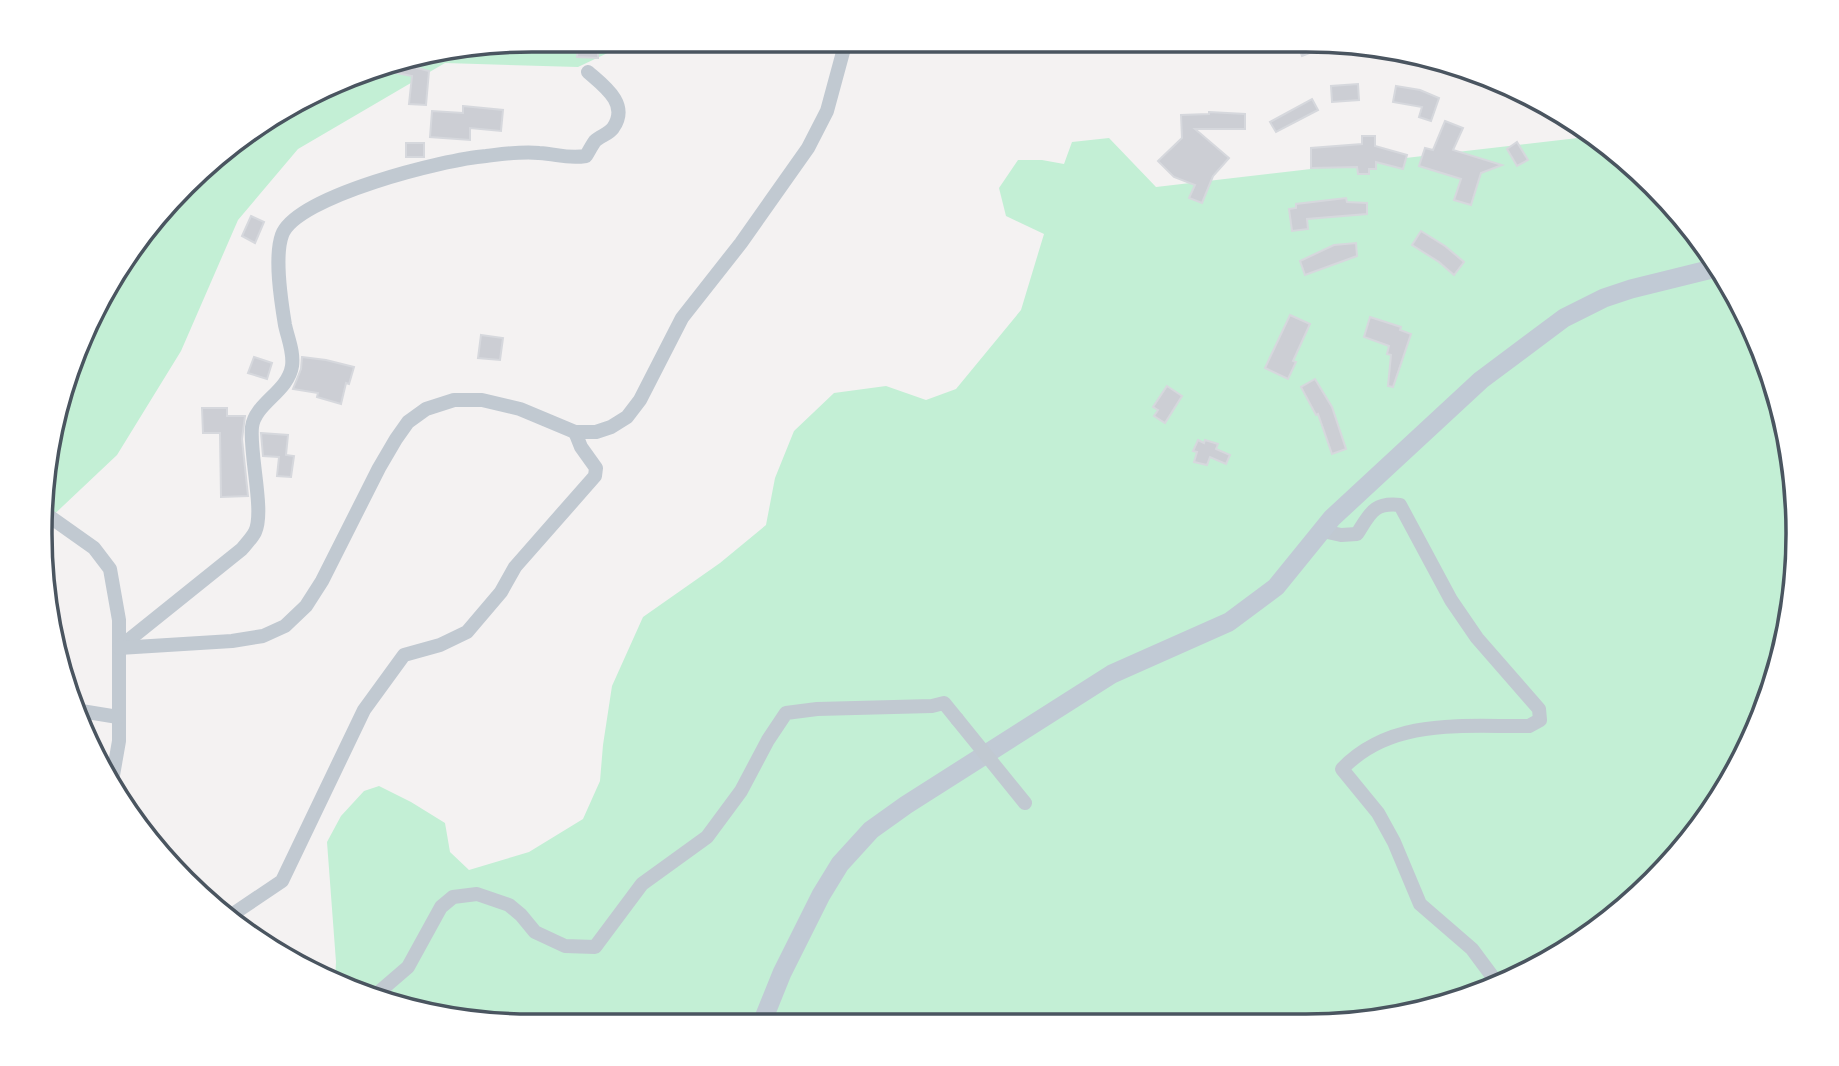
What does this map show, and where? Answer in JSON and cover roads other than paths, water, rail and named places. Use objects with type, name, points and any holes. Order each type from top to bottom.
[{"type":"street","points":[[119,648],[232,641],[263,636],[285,626],[306,606],[321,581],[396,439],[408,422],[426,409],[454,400],[482,400],[520,409],[575,432],[596,432],[627,417],[640,400],[682,318],[741,243],[808,148],[827,111],[843,52]]},
{"type":"street","points":[[119,648],[242,549],[256,531],[258,502],[252,431],[254,416],[284,384],[292,369],[292,351],[285,326],[281,285],[279,251],[282,233],[292,221],[318,205],[349,190],[393,176],[482,156],[538,152],[569,159],[586,156],[595,142],[612,129],[617,118],[618,105],[613,93],[588,72]]},
{"type":"street","points":[[765,1014],[782,973],[821,895],[839,864],[871,830],[1112,674],[1229,622],[1276,587],[1332,518],[1481,380],[1564,318],[1604,298],[1708,270]]},
{"type":"street","points":[[237,911],[282,881],[364,710],[404,655],[440,645],[467,632],[501,592],[515,567],[595,476],[596,468],[581,447],[575,432]]},
{"type":"street","points":[[1323,531],[1340,535],[1357,534],[1373,509],[1388,504],[1400,505],[1451,600],[1477,638],[1539,709],[1540,720],[1529,726],[1424,727],[1388,737],[1356,754],[1342,769],[1378,813],[1394,842],[1420,904],[1472,948],[1492,976]]},
{"type":"street","points":[[53,519],[93,548],[110,569],[119,620],[119,741],[114,768]]},
{"type":"street","points":[[382,989],[408,967],[442,907],[453,897],[477,894],[509,905],[535,932],[565,946],[595,947],[642,884],[707,837],[741,791],[786,713],[817,709],[932,706],[944,703],[1025,803]]},
{"type":"street","points":[[87,712],[118,717]]}]
